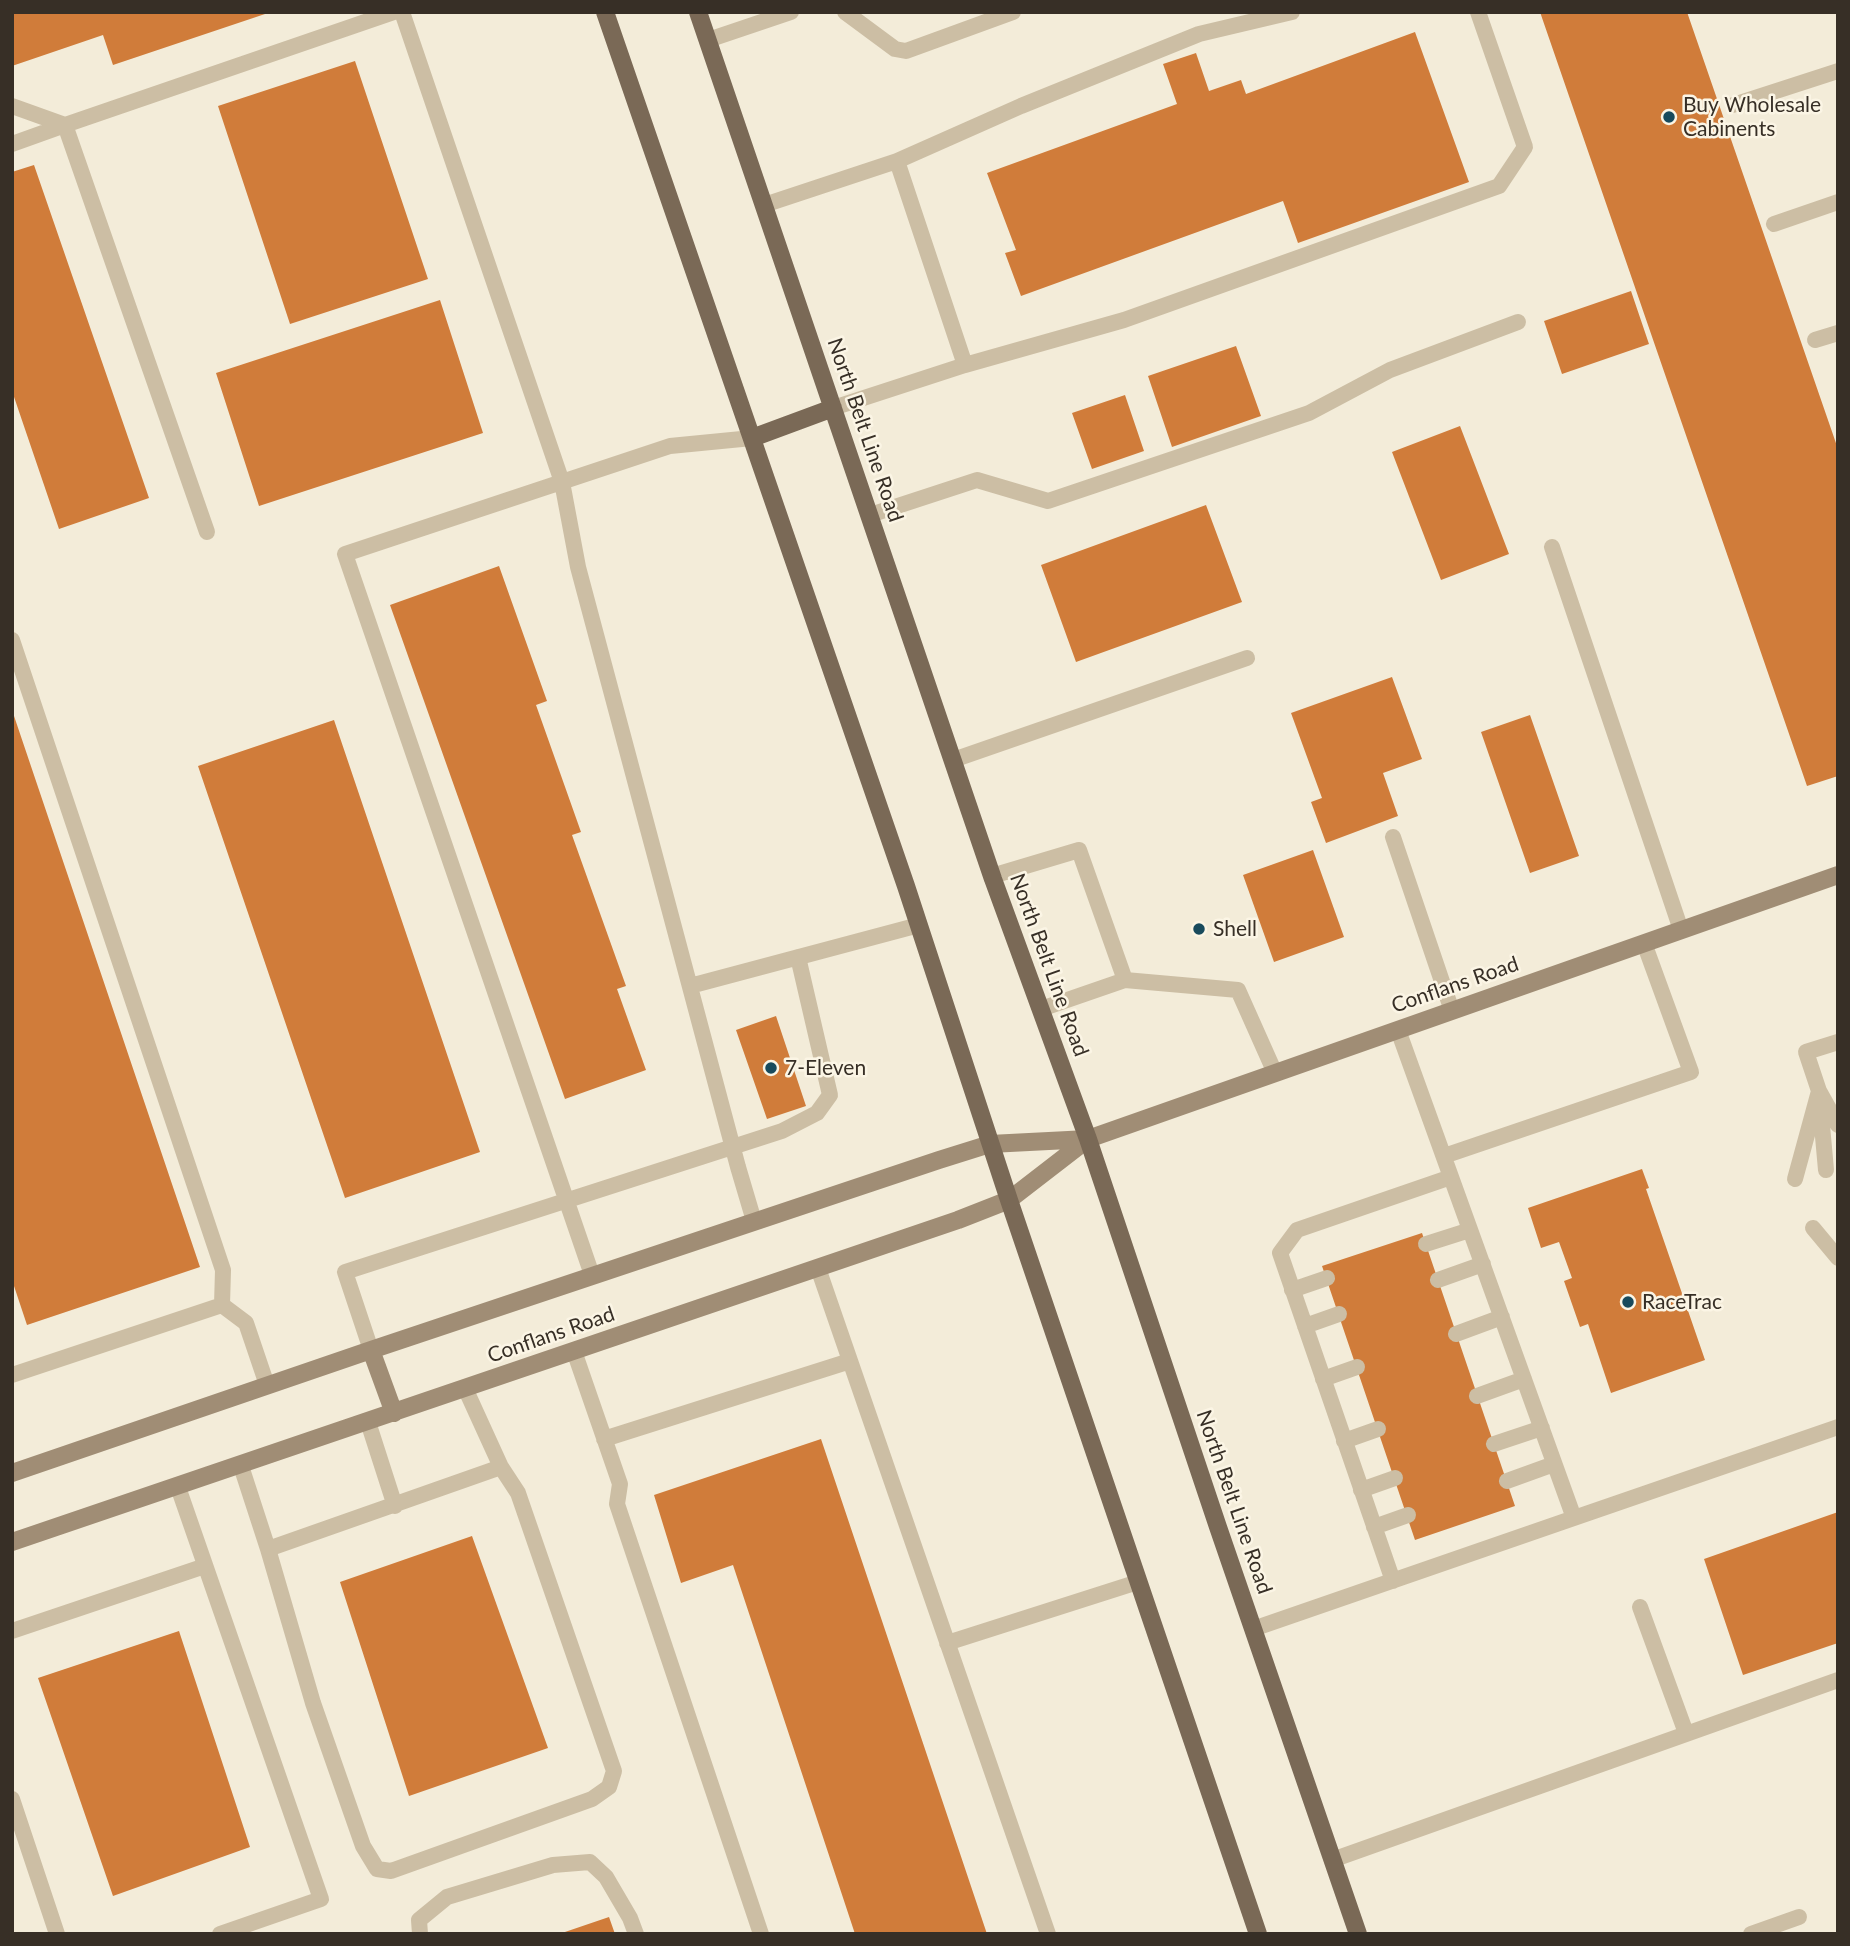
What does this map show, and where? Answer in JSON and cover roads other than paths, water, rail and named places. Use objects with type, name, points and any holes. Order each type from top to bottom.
[{"type":"main road","points":[[605,12],[919,925],[990,1144],[1258,1934]]},
{"type":"main road","name":"North Belt Line Road","points":[[698,12],[992,876],[1088,1139],[1358,1934]]},
{"type":"main road","points":[[752,438],[833,408]]},
{"type":"main road","name":"Conflans Road","points":[[12,1473],[592,1275],[990,1144],[1088,1139],[1838,875]]},
{"type":"main road","name":"Conflans Road","points":[[12,1542],[958,1220],[1009,1200],[1088,1139]]},
{"type":"main road","points":[[371,1350],[394,1413]]},
{"type":"lane","points":[[12,144],[394,12]]},
{"type":"lane","points":[[402,12],[562,482],[578,567],[754,1221]]},
{"type":"lane","points":[[708,40],[791,12]]},
{"type":"lane","points":[[845,12],[895,49],[906,51],[1013,12]]},
{"type":"lane","points":[[764,205],[897,161],[1021,106],[1199,34],[1292,12]]},
{"type":"lane","points":[[833,408],[965,365],[1124,320],[1499,186],[1525,147],[1478,12]]},
{"type":"lane","points":[[1733,105],[1838,71]]},
{"type":"lane","points":[[12,106],[65,125]]},
{"type":"lane","points":[[65,125],[206,532]]},
{"type":"lane","points":[[897,161],[965,365]]},
{"type":"lane","points":[[1774,224],[1838,202]]},
{"type":"lane","points":[[870,515],[977,481],[1048,501],[1309,413],[1390,370],[1518,322]]},
{"type":"lane","points":[[1815,340],[1838,333]]},
{"type":"lane","points":[[592,1275],[345,554],[670,446],[752,438]]},
{"type":"lane","points":[[1552,547],[1681,930]]},
{"type":"lane","points":[[12,640],[223,1270],[222,1305]]},
{"type":"lane","points":[[953,760],[1247,658]]},
{"type":"lane","points":[[1393,837],[1452,1011]]},
{"type":"lane","points":[[992,876],[1079,850],[1125,980]]},
{"type":"lane","points":[[690,986],[919,925]]},
{"type":"lane","points":[[1444,1156],[1692,1072],[1644,943]]},
{"type":"lane","points":[[371,1350],[345,1272],[782,1131],[817,1112],[830,1095],[799,957]]},
{"type":"lane","points":[[1041,1009],[1125,980],[1238,989],[1275,1073]]},
{"type":"lane","points":[[1398,1030],[1574,1518]]},
{"type":"lane","points":[[1838,1042],[1806,1052],[1819,1091],[1838,1125]]},
{"type":"lane","points":[[1819,1091],[1838,1104]]},
{"type":"lane","points":[[1819,1091],[1826,1170]]},
{"type":"lane","points":[[1795,1179],[1819,1091]]},
{"type":"lane","points":[[1392,1581],[1280,1253],[1297,1230],[1451,1177]]},
{"type":"lane","points":[[1813,1228],[1838,1258]]},
{"type":"lane","points":[[1426,1244],[1470,1230]]},
{"type":"lane","points":[[1438,1280],[1483,1264]]},
{"type":"lane","points":[[818,1268],[1048,1934]]},
{"type":"lane","points":[[1292,1290],[1327,1278]]},
{"type":"lane","points":[[12,1375],[222,1305]]},
{"type":"lane","points":[[222,1305],[246,1323],[267,1385]]},
{"type":"lane","points":[[1305,1326],[1339,1314]]},
{"type":"lane","points":[[1456,1334],[1502,1317]]},
{"type":"lane","points":[[574,1351],[620,1484],[617,1504],[761,1934]]},
{"type":"lane","points":[[604,1439],[850,1361]]},
{"type":"lane","points":[[1323,1379],[1357,1367]]},
{"type":"lane","points":[[1477,1396],[1524,1379]]},
{"type":"lane","points":[[241,1466],[313,1703],[363,1846],[377,1868],[391,1871],[404,1867],[592,1799],[609,1787],[614,1771],[518,1493],[501,1467],[465,1388]]},
{"type":"lane","points":[[368,1422],[395,1506]]},
{"type":"lane","points":[[1253,1629],[1838,1427]]},
{"type":"lane","points":[[1494,1444],[1542,1428]]},
{"type":"lane","points":[[1344,1441],[1378,1429]]},
{"type":"lane","points":[[1507,1481],[1555,1464]]},
{"type":"lane","points":[[268,1549],[501,1467]]},
{"type":"lane","points":[[1361,1490],[1395,1479]]},
{"type":"lane","points":[[178,1487],[321,1899],[220,1934]]},
{"type":"lane","points":[[1374,1527],[1408,1515]]},
{"type":"lane","points":[[12,1631],[205,1566]]},
{"type":"lane","points":[[947,1643],[1138,1582]]},
{"type":"lane","points":[[1640,1607],[1686,1733]]},
{"type":"lane","points":[[1332,1860],[1838,1679]]},
{"type":"lane","points":[[12,1799],[57,1934]]},
{"type":"lane","points":[[420,1934],[419,1920],[447,1896],[553,1865],[590,1861],[606,1877],[630,1918],[636,1934]]},
{"type":"lane","points":[[1751,1934],[1799,1917]]},
{"type":"place","name":"Buy Wholesale Cabinents","points":[[1669,117]]},
{"type":"place","name":"Shell","points":[[1199,929]]},
{"type":"place","name":"7-Eleven","points":[[771,1068]]},
{"type":"place","name":"RaceTrac","points":[[1628,1302]]}]
